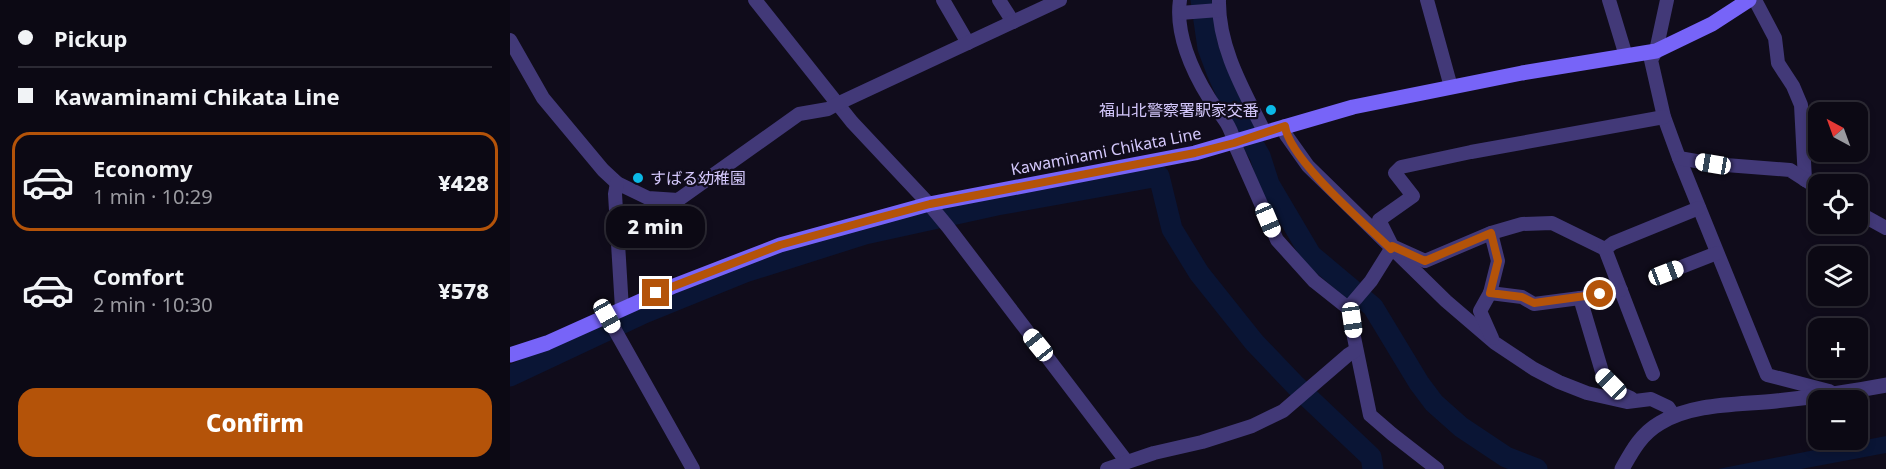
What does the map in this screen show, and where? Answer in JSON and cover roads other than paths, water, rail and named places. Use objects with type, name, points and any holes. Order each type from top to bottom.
[{"type":"main road","name":"Kawaminami Chikata Line","points":[[510,355],[547,343],[674,286],[780,245],[930,204],[1195,153],[1353,107],[1451,87],[1656,51],[1712,24],[1749,0]]},
{"type":"street","points":[[755,0],[837,104],[930,204],[1126,462]]},
{"type":"street","points":[[943,0],[968,43]]},
{"type":"street","points":[[999,0],[1013,22]]},
{"type":"street","points":[[510,40],[543,98],[603,170],[617,183],[648,198],[678,200],[799,114],[828,109],[1060,0]]},
{"type":"street","points":[[1427,0],[1451,87]]},
{"type":"street","points":[[1609,0],[1626,57]]},
{"type":"street","points":[[1667,0],[1656,51],[1651,60],[1664,117],[1717,253],[1767,375],[1825,390]]},
{"type":"street","points":[[1755,0],[1775,38],[1778,63],[1793,86],[1801,105],[1805,180]]},
{"type":"street","points":[[1262,132],[1234,71],[1217,6],[1180,7],[1181,32],[1196,73],[1209,99],[1238,141],[1277,240],[1314,281],[1350,306],[1356,350],[1370,415],[1437,469]]},
{"type":"street","points":[[1653,374],[1605,249],[1552,223],[1522,224],[1491,233],[1425,261],[1391,247],[1379,220],[1413,196],[1395,173],[1401,167],[1664,117]]},
{"type":"street","points":[[1285,126],[1286,135],[1308,166],[1446,301],[1495,343],[1534,369],[1559,382],[1587,393],[1627,402],[1651,399],[1662,402],[1668,406],[1674,416]]},
{"type":"street","points":[[1679,158],[1713,164],[1790,170],[1808,182]]},
{"type":"street","points":[[617,183],[615,194],[622,309]]},
{"type":"street","points":[[1605,249],[1613,243],[1699,208]]},
{"type":"street","points":[[1868,218],[1886,228]]},
{"type":"street","points":[[1491,233],[1498,261],[1490,293],[1480,311],[1495,343]]},
{"type":"street","points":[[1350,306],[1371,281],[1391,247]]},
{"type":"street","points":[[1666,273],[1717,253]]},
{"type":"street","points":[[1490,293],[1522,297],[1534,303],[1580,298],[1621,290]]},
{"type":"street","points":[[1580,298],[1603,375],[1620,393],[1636,402]]},
{"type":"street","points":[[607,316],[693,469]]},
{"type":"street","points":[[1107,469],[1154,453],[1252,426],[1283,411],[1356,350]]},
{"type":"street","points":[[1860,390],[1886,385]]},
{"type":"street","points":[[1622,469],[1633,449],[1649,430],[1674,416],[1691,410],[1808,398]]},
{"type":"water","points":[[1886,436],[1886,453],[1801,469],[1718,469],[1815,450],[1868,450],[1868,440]]},
{"type":"waterway","points":[[1201,0],[1208,48],[1217,72],[1236,115],[1260,156],[1269,184],[1311,255],[1373,307],[1419,383],[1434,403],[1461,427],[1506,457],[1537,469]]},
{"type":"waterway","points":[[510,376],[644,313],[745,272],[865,234],[997,205],[1159,176],[1172,229],[1199,273],[1254,342],[1296,386],[1371,457],[1373,469]]},
{"type":"place","name":"福山北警察署駅家交番","points":[[1271,110]]},
{"type":"place","name":"すばる幼稚園","points":[[638,178]]}]
